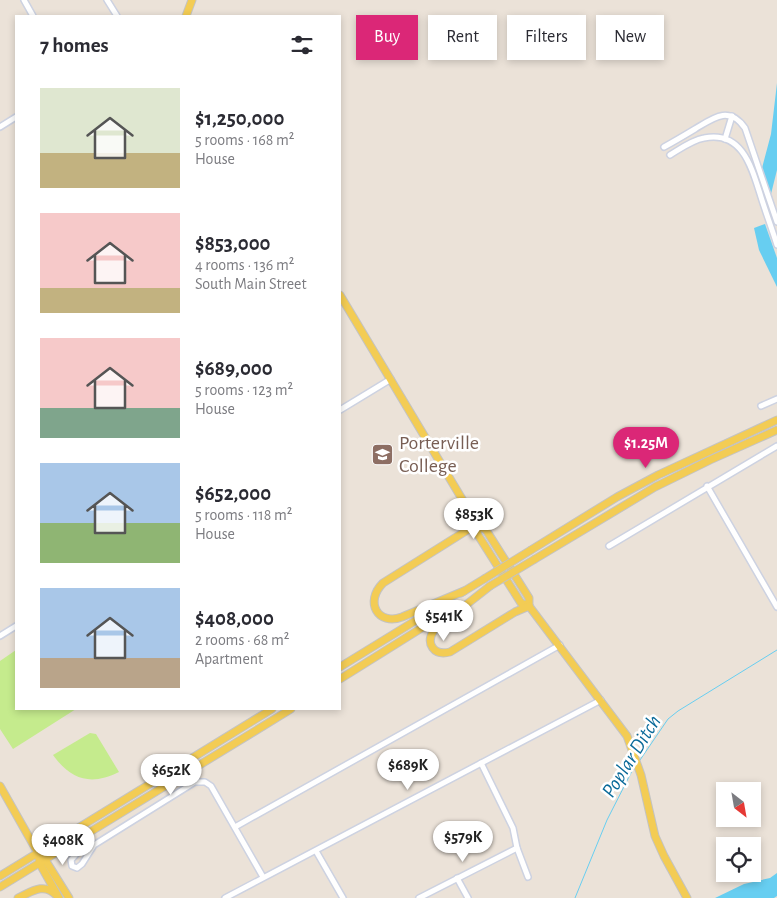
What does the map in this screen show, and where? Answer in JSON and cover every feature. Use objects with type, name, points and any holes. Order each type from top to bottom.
[{"type":"main road","points":[[181,15],[192,3]]},
{"type":"main road","points":[[186,15],[192,3]]},
{"type":"main road","points":[[341,297],[477,524],[486,530],[529,598],[530,606],[624,732],[634,753],[641,775],[655,836],[687,898]]},
{"type":"main road","points":[[341,666],[617,497],[658,474],[777,420]]},
{"type":"main road","points":[[341,678],[655,487],[777,430]]},
{"type":"main road","points":[[464,591],[402,618],[395,619],[388,619],[382,616],[377,610],[374,600],[377,590],[388,580],[477,524]]},
{"type":"main road","points":[[490,586],[434,630],[430,635],[430,640],[435,651],[440,653],[450,652],[515,612],[530,606]]},
{"type":"main road","points":[[0,876],[270,710]]},
{"type":"main road","points":[[0,887],[289,710]]},
{"type":"main road","points":[[0,786],[38,853],[40,864],[58,898]]},
{"type":"main road","points":[[38,853],[47,859],[68,898]]},
{"type":"main road","points":[[18,898],[41,888],[48,889],[58,898]]},
{"type":"street","points":[[24,0],[32,15]]},
{"type":"street","points":[[107,0],[116,15]]},
{"type":"street","points":[[664,147],[712,118],[723,115],[738,119],[745,128],[777,222]]},
{"type":"street","points":[[725,139],[732,116]]},
{"type":"street","points":[[0,127],[15,118]]},
{"type":"street","points":[[683,136],[688,144]]},
{"type":"street","points":[[670,155],[688,144],[704,138],[715,137],[725,139],[736,145],[748,160],[777,245]]},
{"type":"street","points":[[754,177],[761,175]]},
{"type":"street","points":[[341,409],[391,379]]},
{"type":"street","points":[[761,406],[777,399]]},
{"type":"street","points":[[609,546],[777,446]]},
{"type":"street","points":[[707,486],[777,607]]},
{"type":"street","points":[[0,636],[15,627]]},
{"type":"street","points":[[235,827],[560,645]]},
{"type":"street","points":[[225,898],[601,700]]},
{"type":"street","points":[[481,763],[513,828],[517,848],[528,877]]},
{"type":"street","points":[[94,845],[82,864],[77,868],[72,866],[70,862],[74,855],[84,848],[94,845],[195,782],[205,782],[211,786],[264,877]]},
{"type":"street","points":[[419,898],[517,848]]},
{"type":"street","points":[[316,851],[344,898]]},
{"type":"street","points":[[457,878],[468,898]]},
{"type":"green space","points":[[15,651],[15,710],[74,710],[13,749],[0,729],[0,661]]},
{"type":"green space","points":[[90,733],[96,734],[119,772],[99,779],[82,778],[67,770],[53,755]]},
{"type":"water","points":[[777,83],[777,170],[771,194],[762,168],[771,134]]},
{"type":"water","points":[[765,224],[777,258],[777,287],[759,250],[754,228]]},
{"type":"water","points":[[777,873],[777,896],[774,898],[715,898],[744,884],[761,882],[761,880],[770,878]]},
{"type":"waterway","name":"Poplar Ditch","points":[[640,760],[668,719],[777,650]]},
{"type":"waterway","name":"Poplar Ditch","points":[[575,898],[607,820],[634,767]]},
{"type":"place","name":"Porterville College","points":[[383,454]]}]
